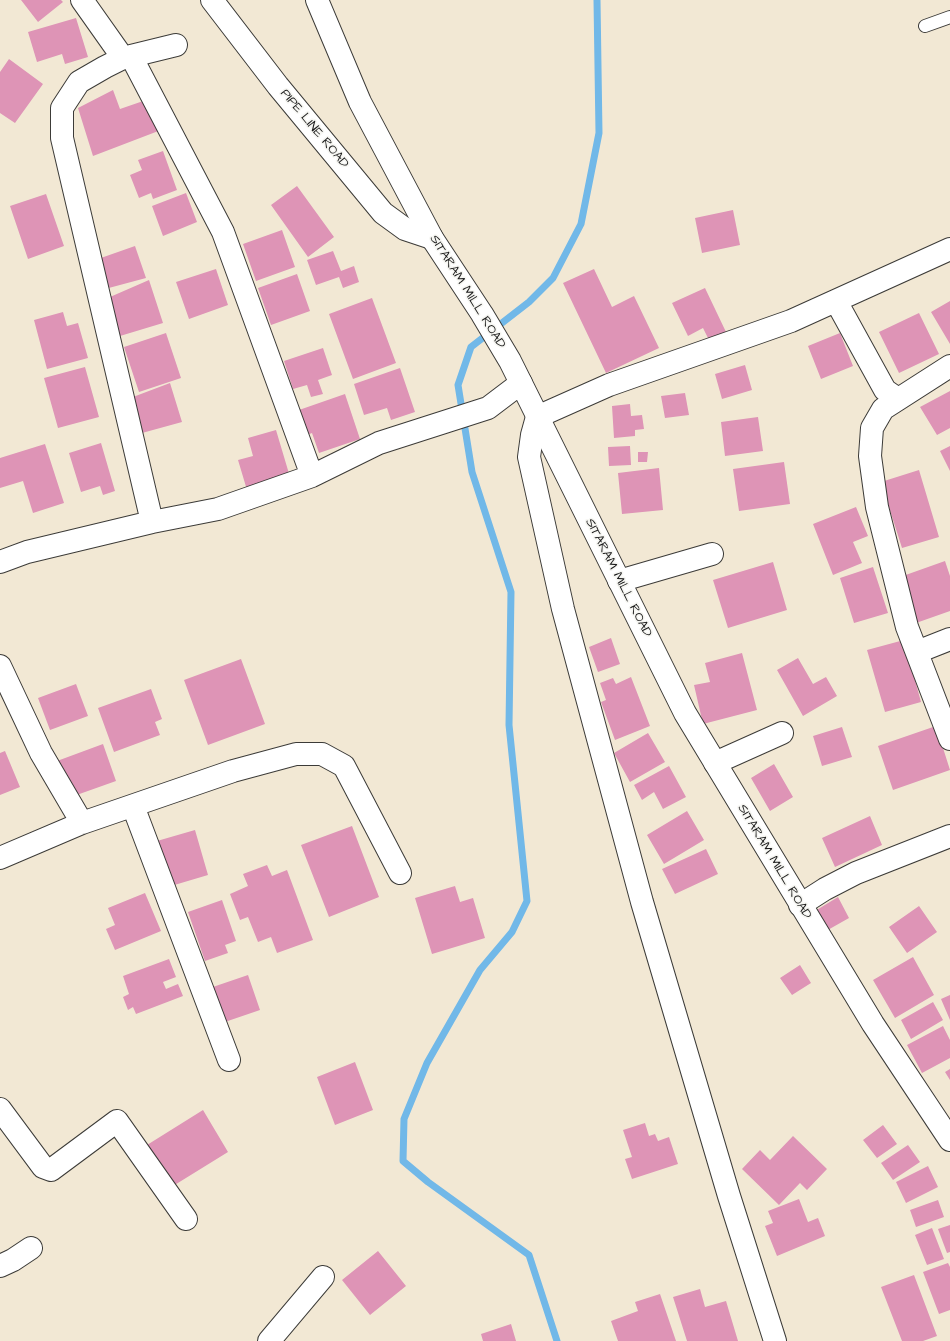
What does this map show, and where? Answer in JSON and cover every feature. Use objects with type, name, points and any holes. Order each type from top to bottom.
[{"type":"street","points":[[82,0],[127,57],[223,232],[312,476]]},
{"type":"street","name":"PIPE LINE ROAD","points":[[212,0],[278,86],[383,212],[405,229],[432,238]]},
{"type":"street","name":"SITARAM MILL ROAD","points":[[317,0],[360,102],[432,238],[482,314],[510,361],[685,713],[800,905],[874,1024],[950,1140]]},
{"type":"street","points":[[152,522],[62,138],[62,108],[79,82],[105,67],[127,57],[176,46]]},
{"type":"street","points":[[775,1341],[728,1196],[642,902],[563,609],[529,457],[532,435],[537,417],[609,385],[791,321],[950,249]]},
{"type":"street","points":[[836,301],[885,390],[898,399]]},
{"type":"street","points":[[950,366],[883,409],[872,428],[870,456],[877,507],[907,627],[950,739]]},
{"type":"street","points":[[0,562],[28,552],[152,522],[218,509],[312,476],[379,443],[488,408],[521,383]]},
{"type":"street","points":[[619,581],[712,554]]},
{"type":"street","points":[[917,652],[950,639]]},
{"type":"street","points":[[0,666],[41,753],[82,823]]},
{"type":"street","points":[[715,763],[782,733]]},
{"type":"street","points":[[0,858],[82,823],[233,771],[296,754],[322,754],[344,766],[400,873]]},
{"type":"street","points":[[133,806],[229,1060]]},
{"type":"street","points":[[800,905],[825,889],[856,873],[950,836]]},
{"type":"street","points":[[0,1108],[43,1167],[51,1170],[117,1121],[186,1219]]},
{"type":"street","points":[[0,1266],[13,1260],[31,1248]]},
{"type":"street","points":[[269,1341],[323,1276]]},
{"type":"lane","points":[[925,26],[950,17]]},
{"type":"building","points":[[21,0],[61,0],[63,2],[38,22]]},
{"type":"building","points":[[76,18],[88,57],[65,64],[62,54],[37,62],[28,32]]},
{"type":"building","points":[[9,59],[43,84],[15,123],[0,113],[0,72]]},
{"type":"building","points":[[113,90],[120,109],[149,99],[161,130],[93,156],[78,108]]},
{"type":"building","points":[[163,151],[177,190],[153,199],[151,193],[139,198],[130,175],[142,170],[138,160]]},
{"type":"building","points":[[297,186],[334,237],[308,257],[271,205]]},
{"type":"building","points":[[186,193],[197,222],[163,236],[152,206]]},
{"type":"building","points":[[46,194],[64,246],[28,259],[10,206]]},
{"type":"building","points":[[733,210],[740,245],[702,253],[695,218]]},
{"type":"building","points":[[282,230],[295,267],[256,281],[243,244]]},
{"type":"building","points":[[135,246],[146,278],[105,289],[98,259]]},
{"type":"building","points":[[333,251],[341,271],[354,266],[359,282],[343,288],[339,277],[316,285],[307,260]]},
{"type":"building","points":[[216,269],[228,305],[189,319],[176,282]]},
{"type":"building","points":[[594,269],[612,307],[634,296],[659,348],[606,373],[563,283]]},
{"type":"building","points":[[297,274],[310,311],[271,325],[258,288]]},
{"type":"building","points":[[149,280],[163,323],[120,336],[110,297]]},
{"type":"building","points":[[705,288],[726,332],[709,340],[703,328],[688,336],[672,303]]},
{"type":"building","points":[[372,298],[396,363],[353,379],[329,314]]},
{"type":"building","points":[[950,301],[950,344],[931,312]]},
{"type":"building","points":[[63,312],[67,326],[78,323],[88,358],[47,369],[34,320]]},
{"type":"building","points":[[919,313],[939,354],[899,373],[879,332]]},
{"type":"building","points":[[166,333],[181,378],[139,392],[124,347]]},
{"type":"building","points":[[840,333],[853,366],[821,379],[808,346]]},
{"type":"building","points":[[323,348],[332,375],[318,380],[323,394],[311,397],[307,385],[293,389],[284,361]]},
{"type":"building","points":[[745,365],[752,390],[722,399],[715,374]]},
{"type":"building","points":[[85,367],[99,417],[58,428],[44,378]]},
{"type":"building","points":[[400,368],[415,412],[391,420],[387,408],[364,415],[354,384]]},
{"type":"building","points":[[170,383],[182,422],[142,433],[133,397]]},
{"type":"building","points":[[950,391],[950,428],[937,435],[920,407]]},
{"type":"building","points":[[685,393],[689,415],[665,418],[661,396]]},
{"type":"building","points":[[345,394],[360,439],[319,453],[312,433],[307,435],[299,410]]},
{"type":"building","points":[[630,404],[631,416],[642,415],[644,429],[635,430],[635,436],[614,438],[612,406]]},
{"type":"building","points":[[758,417],[763,451],[725,456],[721,422]]},
{"type":"building","points":[[276,430],[290,477],[247,490],[238,460],[253,456],[248,438]]},
{"type":"building","points":[[101,443],[115,491],[103,495],[100,486],[81,492],[69,453]]},
{"type":"building","points":[[45,444],[64,503],[33,513],[23,481],[0,488],[0,458]]},
{"type":"building","points":[[630,446],[631,465],[609,466],[608,447]]},
{"type":"building","points":[[950,446],[950,471],[940,451]]},
{"type":"building","points":[[638,452],[648,452],[647,462],[638,462]]},
{"type":"building","points":[[784,462],[790,504],[739,511],[733,469]]},
{"type":"building","points":[[659,468],[663,510],[622,514],[618,473]]},
{"type":"building","points":[[919,470],[939,537],[902,548],[881,482]]},
{"type":"building","points":[[856,507],[868,536],[853,542],[862,563],[833,575],[813,524]]},
{"type":"building","points":[[945,561],[950,576],[950,611],[916,623],[900,577]]},
{"type":"building","points":[[773,562],[787,610],[728,628],[713,580]]},
{"type":"building","points":[[873,567],[888,613],[854,623],[840,578]]},
{"type":"building","points":[[611,638],[620,664],[598,672],[589,647]]},
{"type":"building","points":[[904,640],[921,702],[885,712],[867,650]]},
{"type":"building","points":[[742,653],[757,710],[703,724],[694,685],[710,682],[705,663]]},
{"type":"building","points":[[798,658],[813,684],[826,677],[837,696],[803,716],[777,670]]},
{"type":"building","points":[[241,659],[265,724],[208,745],[184,680]]},
{"type":"building","points":[[631,677],[650,726],[615,740],[601,702],[606,700],[600,683],[613,678],[616,684]]},
{"type":"building","points":[[76,684],[88,716],[50,730],[38,698]]},
{"type":"building","points":[[151,689],[162,719],[155,722],[160,735],[114,752],[98,708]]},
{"type":"building","points":[[936,726],[950,770],[893,790],[878,746]]},
{"type":"building","points":[[842,727],[852,757],[822,766],[813,736]]},
{"type":"building","points":[[648,733],[665,762],[630,782],[614,753]]},
{"type":"building","points":[[103,744],[116,781],[71,797],[57,761]]},
{"type":"building","points":[[5,751],[20,787],[0,795],[0,753]]},
{"type":"building","points":[[774,764],[793,797],[770,811],[751,778]]},
{"type":"building","points":[[669,766],[686,797],[663,809],[654,792],[642,800],[634,785]]},
{"type":"building","points":[[687,811],[704,840],[664,864],[647,835]]},
{"type":"building","points":[[870,816],[882,845],[835,867],[822,838]]},
{"type":"building","points":[[352,826],[379,897],[329,917],[301,845]]},
{"type":"building","points":[[195,830],[208,875],[171,886],[157,841]]},
{"type":"building","points":[[706,849],[718,874],[675,894],[662,869]]},
{"type":"building","points":[[267,865],[272,876],[287,870],[313,940],[277,953],[271,937],[258,942],[248,917],[240,920],[230,894],[248,886],[243,874]]},
{"type":"building","points":[[455,886],[460,902],[473,898],[485,938],[432,954],[415,898]]},
{"type":"building","points":[[145,893],[161,931],[115,950],[106,929],[115,925],[108,908]]},
{"type":"building","points":[[838,897],[849,918],[826,931],[815,911]]},
{"type":"building","points":[[222,900],[236,941],[225,945],[228,953],[205,961],[188,912]]},
{"type":"building","points":[[919,906],[937,932],[907,953],[889,927]]},
{"type":"building","points":[[913,957],[934,995],[895,1018],[873,980]]},
{"type":"building","points":[[169,959],[176,977],[163,982],[166,989],[178,984],[183,996],[136,1014],[133,1007],[128,1010],[123,997],[129,994],[123,976]]},
{"type":"building","points":[[800,965],[811,983],[792,995],[780,978]]},
{"type":"building","points":[[248,975],[260,1010],[219,1024],[207,989]]},
{"type":"building","points":[[950,995],[950,1020],[941,999]]},
{"type":"building","points":[[933,1002],[943,1020],[911,1039],[901,1020]]},
{"type":"building","points":[[943,1026],[950,1040],[950,1058],[922,1073],[907,1045]]},
{"type":"building","points":[[355,1062],[373,1110],[335,1125],[317,1077]]},
{"type":"building","points":[[950,1069],[950,1080],[945,1072]]},
{"type":"building","points":[[203,1110],[228,1152],[173,1186],[147,1145]]},
{"type":"building","points":[[645,1123],[649,1136],[655,1134],[658,1141],[669,1137],[678,1164],[632,1179],[625,1159],[632,1157],[623,1130]]},
{"type":"building","points":[[883,1125],[897,1144],[877,1158],[863,1140]]},
{"type":"building","points":[[793,1136],[827,1169],[807,1190],[800,1183],[779,1205],[742,1169],[760,1150],[770,1160]]},
{"type":"building","points":[[908,1145],[920,1162],[893,1180],[881,1163]]},
{"type":"building","points":[[928,1166],[938,1187],[906,1203],[896,1182]]},
{"type":"building","points":[[799,1199],[808,1222],[818,1218],[825,1236],[777,1256],[765,1226],[773,1223],[768,1211]]},
{"type":"building","points":[[938,1200],[944,1217],[916,1227],[910,1210]]},
{"type":"building","points":[[950,1225],[950,1252],[947,1253],[938,1229]]},
{"type":"building","points":[[932,1228],[944,1259],[927,1265],[915,1235]]},
{"type":"building","points":[[378,1251],[406,1286],[370,1315],[342,1280]]},
{"type":"building","points":[[948,1263],[950,1267],[950,1310],[939,1314],[923,1272]]},
{"type":"building","points":[[914,1275],[937,1336],[923,1341],[902,1341],[881,1287]]},
{"type":"building","points":[[700,1289],[705,1307],[726,1301],[738,1341],[687,1341],[673,1297]]},
{"type":"building","points":[[660,1294],[676,1341],[618,1341],[611,1321],[638,1311],[635,1302]]},
{"type":"building","points":[[511,1324],[516,1341],[483,1341],[481,1334]]},
{"type":"waterway","points":[[557,1341],[529,1255],[428,1182],[403,1161],[404,1119],[427,1063],[480,970],[512,932],[527,901],[509,725],[511,592],[472,472],[458,385],[471,347],[529,302],[553,278],[581,224],[599,133],[597,0]]}]
